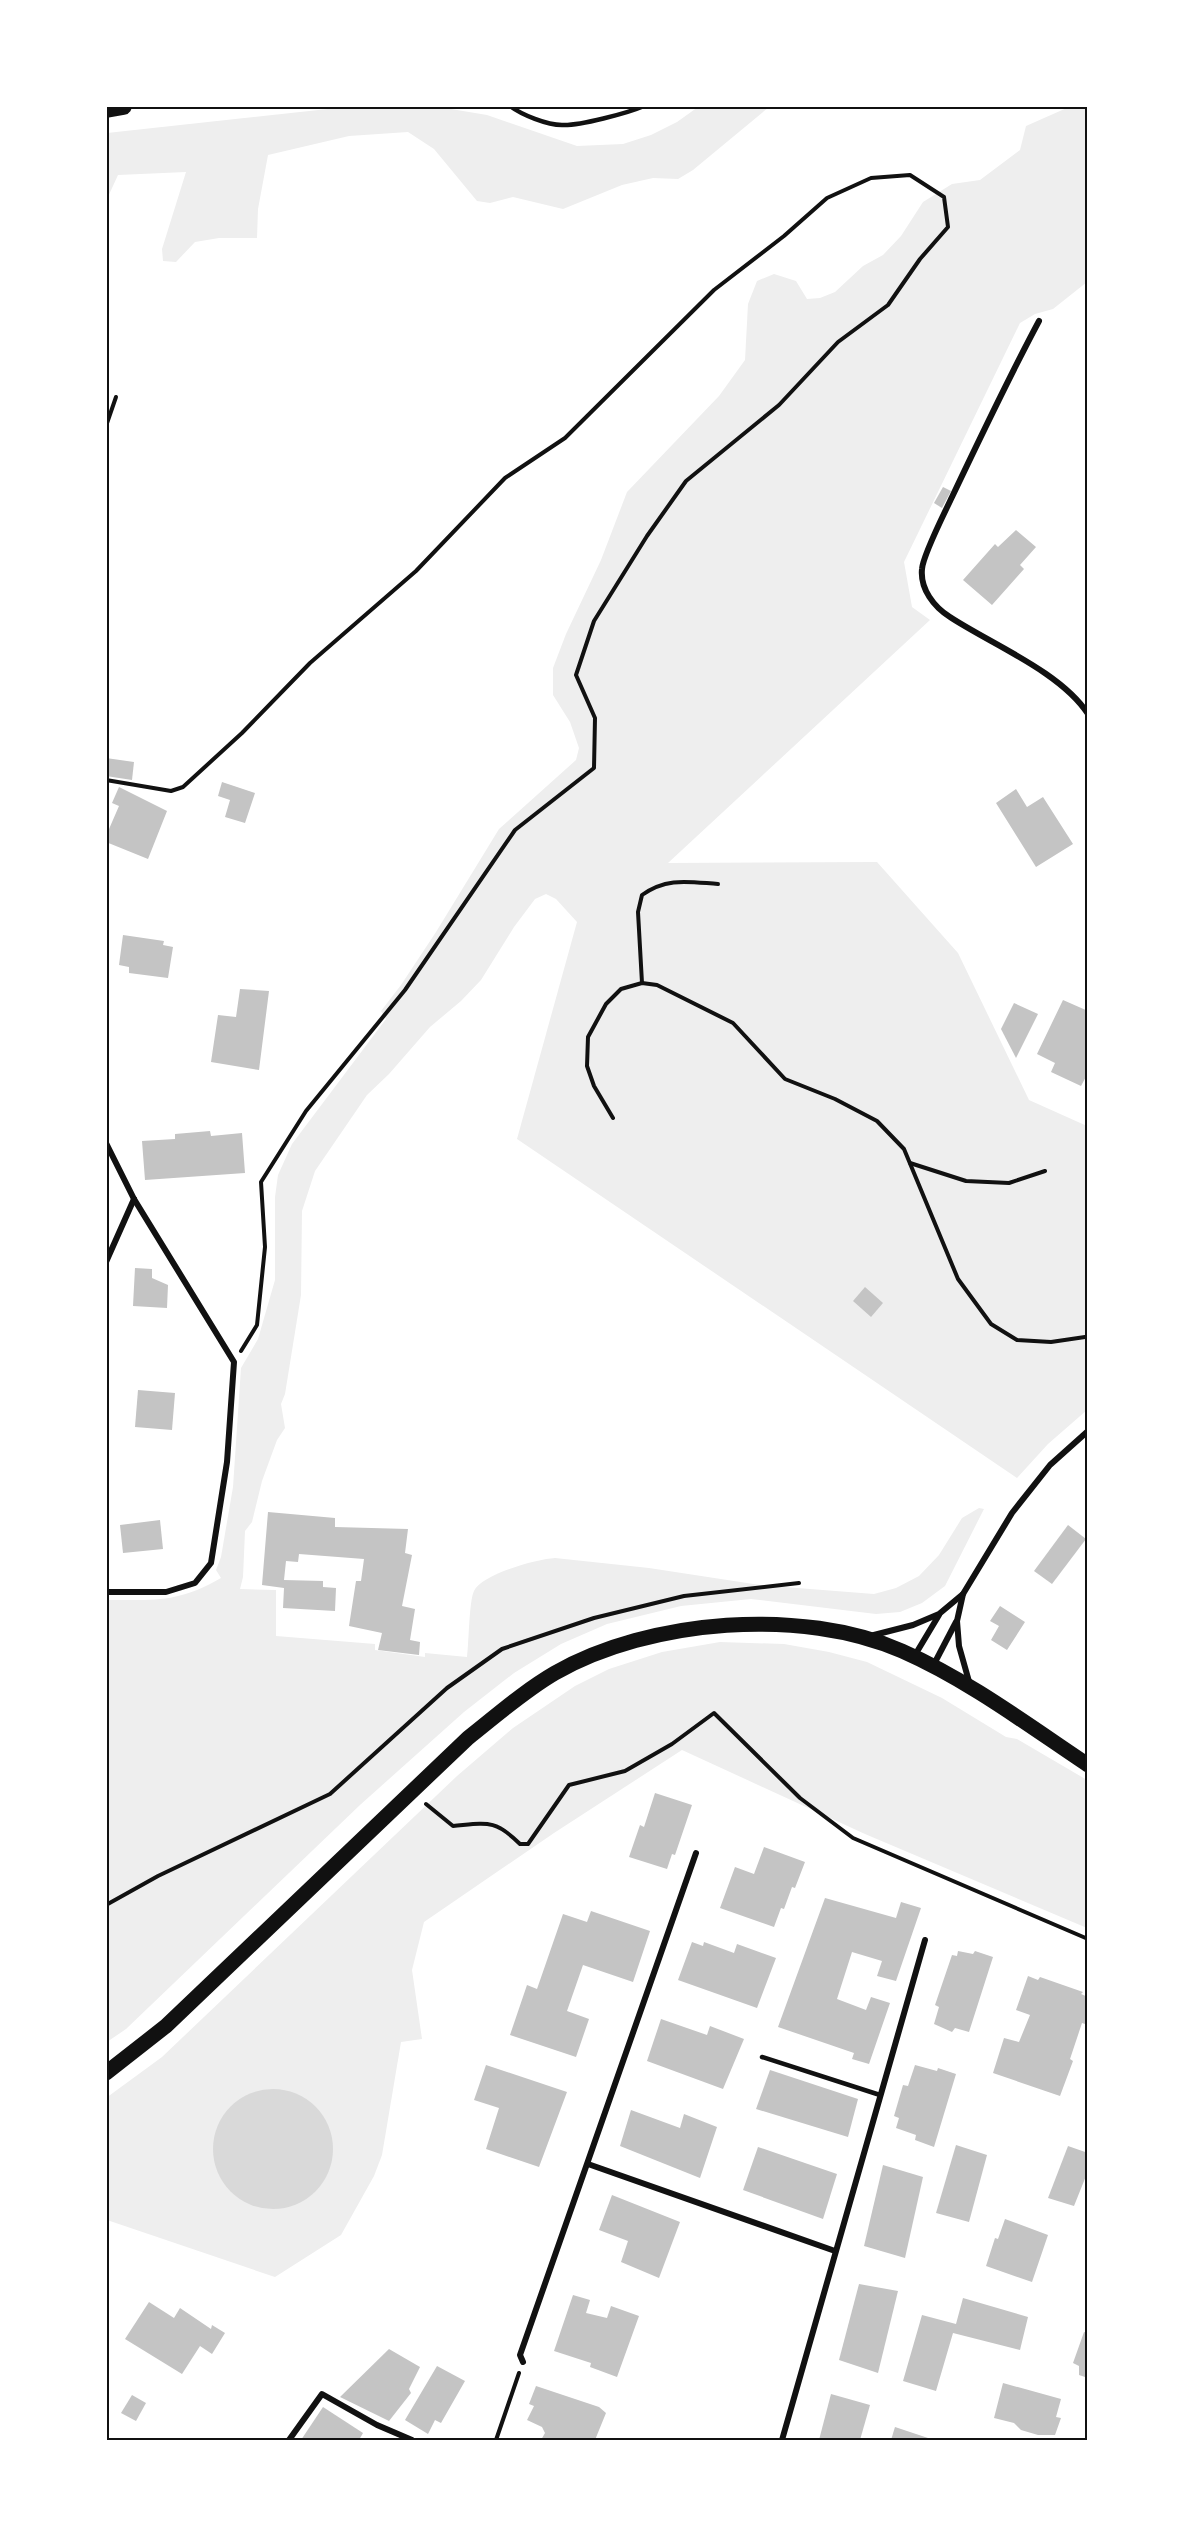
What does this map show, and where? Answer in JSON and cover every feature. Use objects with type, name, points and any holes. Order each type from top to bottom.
[{"type":"highway","points":[[106,110],[123,106]]},
{"type":"main road","points":[[106,2073],[166,2026],[468,1738],[555,1673],[601,1652],[643,1637],[694,1628],[752,1624],[819,1629],[864,1638],[932,1666],[1088,1765]]},
{"type":"street","points":[[1039,321],[947,508],[922,569],[927,596],[948,617],[985,636],[1058,683],[1088,714]]},
{"type":"street","points":[[106,1143],[134,1199],[234,1362],[227,1462],[211,1563],[195,1583],[166,1592],[106,1592]]},
{"type":"street","points":[[106,1262],[134,1199]]},
{"type":"street","points":[[932,1666],[957,1621],[963,1594],[1012,1513],[1050,1465],[1088,1431]]},
{"type":"street","points":[[864,1638],[913,1625],[939,1614],[963,1594]]},
{"type":"street","points":[[914,1657],[939,1614]]},
{"type":"street","points":[[957,1621],[959,1646],[971,1689]]},
{"type":"street","points":[[522,2362],[520,2355],[696,1853]]},
{"type":"street","points":[[782,2440],[925,1940]]},
{"type":"street","points":[[588,2164],[835,2250]]},
{"type":"street","points":[[289,2440],[322,2394],[377,2425],[412,2440]]},
{"type":"lane","points":[[510,106],[520,114],[562,125],[630,113],[644,106]]},
{"type":"lane","points":[[762,2057],[880,2095]]},
{"type":"path","points":[[106,780],[157,790],[171,791],[183,787],[242,733],[310,663],[416,571],[505,478],[565,438],[714,290],[784,237],[827,198],[871,178],[910,175],[944,197],[948,228],[920,259],[888,305],[838,342],[779,405],[686,481],[647,536],[594,621],[576,675],[595,718],[594,768],[515,830],[405,990],[306,1111],[261,1182],[266,1247],[257,1325],[234,1362]]},
{"type":"path","points":[[106,426],[116,397]]},
{"type":"path","points":[[642,983],[638,912],[642,895],[657,885],[681,881],[718,884]]},
{"type":"path","points":[[613,1118],[594,1086],[587,1066],[588,1037],[606,1004],[621,989],[642,983],[657,985],[733,1023],[785,1080],[835,1099],[877,1121],[904,1149],[958,1279],[991,1324],[1017,1340],[1052,1342],[1086,1337]]},
{"type":"path","points":[[910,1163],[966,1181],[1009,1184],[1045,1171]]},
{"type":"path","points":[[106,1905],[158,1876],[330,1794],[447,1688],[502,1649],[594,1618],[684,1596],[799,1583]]},
{"type":"path","points":[[426,1804],[453,1826],[489,1822],[507,1832],[520,1844],[528,1844],[568,1785],[625,1771],[672,1744],[714,1713],[800,1798],[853,1838],[1088,1939]]},
{"type":"path","points":[[496,2440],[522,2362]]},
{"type":"shaded area","points":[[433,106],[487,115],[577,146],[623,144],[651,135],[677,122],[698,107],[769,107],[693,170],[678,179],[653,178],[622,185],[563,209],[513,197],[490,203],[477,201],[434,149],[408,132],[349,136],[268,155],[258,209],[257,238],[219,238],[195,242],[176,262],[163,261],[162,249],[186,172],[118,175],[107,199],[107,133],[346,107]]},
{"type":"shaded area","points":[[1069,107],[1087,107],[1087,282],[1053,309],[1035,314],[1020,323],[904,562],[912,607],[930,620],[668,863],[877,862],[958,953],[1029,1100],[1087,1126],[1087,1410],[1048,1444],[1017,1478],[517,1139],[577,922],[556,899],[546,894],[535,899],[514,927],[481,980],[461,1001],[430,1027],[389,1074],[367,1095],[315,1171],[302,1211],[301,1295],[285,1394],[281,1404],[285,1428],[277,1440],[262,1481],[252,1522],[245,1531],[243,1577],[240,1589],[276,1590],[276,1636],[375,1644],[375,1650],[425,1657],[425,1653],[467,1657],[474,1591],[498,1573],[524,1564],[555,1558],[649,1568],[760,1585],[874,1594],[896,1588],[919,1576],[939,1555],[962,1518],[979,1508],[984,1509],[945,1586],[922,1603],[900,1612],[876,1614],[751,1599],[681,1606],[607,1624],[561,1644],[514,1673],[464,1712],[360,1805],[126,2029],[107,2042],[107,1600],[153,1600],[179,1596],[221,1578],[216,1570],[221,1557],[233,1487],[241,1368],[258,1339],[275,1280],[275,1197],[278,1175],[292,1144],[386,1019],[381,1011],[436,932],[499,829],[576,760],[579,748],[570,722],[553,695],[553,668],[566,634],[601,560],[627,492],[719,396],[745,360],[748,304],[757,281],[774,274],[796,281],[807,299],[820,298],[835,292],[863,266],[883,255],[901,236],[923,202],[952,184],[980,180],[1020,150],[1026,126]]},
{"type":"shaded area","points":[[720,1642],[784,1644],[867,1662],[942,1698],[1006,1737],[1017,1739],[1087,1780],[1087,1928],[865,1834],[682,1750],[554,1833],[424,1922],[412,1970],[422,2039],[401,2042],[382,2155],[374,2176],[341,2235],[275,2277],[107,2220],[106,2098],[162,2057],[457,1776],[513,1728],[575,1686],[609,1669],[662,1652]]},
{"type":"shaded area","points":[[273,2089],[296,2094],[315,2107],[328,2126],[333,2149],[328,2172],[315,2191],[296,2204],[273,2209],[250,2204],[231,2191],[218,2172],[213,2149],[218,2126],[231,2107],[250,2094]]},
{"type":"building","points":[[943,487],[951,491],[942,508],[934,503]]},
{"type":"building","points":[[1016,530],[1036,547],[1020,565],[1024,569],[992,605],[963,580],[995,544],[998,547]]},
{"type":"building","points":[[106,758],[134,762],[132,780],[106,776]]},
{"type":"building","points":[[222,782],[255,793],[245,823],[225,817],[230,800],[218,796]]},
{"type":"building","points":[[119,787],[167,811],[148,859],[106,842],[106,836],[119,806],[112,803]]},
{"type":"building","points":[[1016,789],[1027,807],[1043,797],[1073,844],[1036,867],[996,803]]},
{"type":"building","points":[[123,935],[164,941],[163,945],[173,947],[168,978],[129,973],[129,967],[119,965]]},
{"type":"building","points":[[240,989],[269,991],[259,1070],[211,1062],[218,1015],[236,1017]]},
{"type":"building","points":[[1063,1000],[1088,1011],[1088,1073],[1081,1086],[1051,1072],[1055,1063],[1037,1054]]},
{"type":"building","points":[[1014,1003],[1038,1014],[1016,1058],[1001,1029]]},
{"type":"building","points":[[210,1131],[211,1136],[242,1133],[245,1173],[145,1180],[142,1141],[175,1139],[175,1134]]},
{"type":"building","points":[[135,1268],[152,1269],[152,1278],[168,1285],[167,1308],[133,1306]]},
{"type":"building","points":[[865,1287],[883,1303],[871,1317],[853,1301]]},
{"type":"building","points":[[138,1390],[175,1393],[172,1430],[135,1427]]},
{"type":"building","points":[[268,1512],[335,1518],[335,1527],[408,1529],[405,1553],[412,1555],[402,1606],[415,1609],[410,1640],[420,1642],[419,1655],[378,1650],[382,1633],[349,1626],[356,1581],[361,1581],[364,1559],[299,1554],[298,1562],[286,1561],[284,1580],[323,1581],[323,1587],[336,1588],[335,1611],[283,1608],[284,1588],[262,1585]]},
{"type":"building","points":[[160,1520],[163,1549],[123,1553],[120,1525]]},
{"type":"building","points":[[1068,1525],[1086,1539],[1052,1584],[1034,1571]]},
{"type":"building","points":[[1000,1606],[1025,1622],[1007,1650],[991,1640],[999,1626],[990,1621]]},
{"type":"building","points":[[655,1793],[692,1805],[675,1855],[672,1854],[667,1869],[629,1857],[640,1825],[644,1827]]},
{"type":"building","points":[[764,1847],[805,1862],[795,1888],[792,1887],[774,1927],[720,1908],[735,1867],[754,1874]]},
{"type":"building","points":[[825,1898],[896,1918],[901,1902],[921,1908],[896,1981],[877,1976],[882,1961],[852,1952],[837,1999],[866,2010],[871,1997],[890,2003],[869,2064],[852,2059],[854,2053],[778,2027]]},
{"type":"building","points":[[591,1911],[650,1931],[633,1982],[583,1965],[567,2011],[589,2019],[576,2057],[510,2035],[527,1985],[537,1989],[563,1914],[587,1922]]},
{"type":"building","points":[[692,1942],[703,1946],[704,1942],[734,1953],[737,1944],[776,1958],[757,2008],[678,1980]]},
{"type":"building","points":[[958,1951],[973,1954],[975,1951],[993,1957],[969,2032],[955,2028],[952,2032],[934,2024],[939,2007],[935,2005],[952,1955],[957,1956]]},
{"type":"building","points":[[1028,1976],[1038,1980],[1040,1977],[1083,1992],[1081,1994],[1088,1997],[1088,2025],[1082,2023],[1070,2059],[1073,2061],[1060,2096],[993,2073],[1004,2038],[1019,2042],[1030,2015],[1016,2010]]},
{"type":"building","points":[[661,2019],[707,2035],[710,2026],[744,2039],[723,2089],[647,2061]]},
{"type":"building","points":[[486,2065],[567,2092],[539,2167],[486,2149],[499,2108],[474,2100]]},
{"type":"building","points":[[915,2065],[937,2071],[938,2068],[956,2074],[934,2147],[915,2140],[916,2135],[896,2128],[899,2118],[894,2116],[903,2085],[908,2086]]},
{"type":"building","points":[[770,2070],[858,2099],[848,2137],[756,2109]]},
{"type":"building","points":[[631,2110],[680,2128],[684,2114],[717,2127],[700,2178],[620,2146]]},
{"type":"building","points":[[956,2145],[987,2155],[969,2222],[936,2213]]},
{"type":"building","points":[[1068,2146],[1088,2153],[1088,2171],[1074,2206],[1048,2198]]},
{"type":"building","points":[[758,2147],[837,2174],[823,2219],[743,2190]]},
{"type":"building","points":[[883,2165],[923,2177],[905,2258],[864,2246]]},
{"type":"building","points":[[612,2195],[680,2222],[659,2278],[621,2262],[628,2241],[599,2230]]},
{"type":"building","points":[[1005,2219],[1048,2235],[1032,2282],[986,2266],[995,2238],[998,2239]]},
{"type":"building","points":[[859,2284],[898,2291],[878,2373],[839,2360]]},
{"type":"building","points":[[573,2295],[590,2300],[586,2313],[607,2318],[611,2306],[639,2316],[617,2377],[590,2367],[591,2363],[554,2351]]},
{"type":"building","points":[[963,2298],[1028,2317],[1020,2350],[953,2333],[936,2391],[903,2381],[922,2315],[956,2324]]},
{"type":"building","points":[[149,2302],[174,2318],[180,2308],[211,2329],[212,2325],[225,2333],[212,2354],[200,2346],[182,2374],[125,2339]]},
{"type":"building","points":[[1084,2332],[1088,2333],[1088,2378],[1079,2375],[1079,2366],[1073,2363]]},
{"type":"building","points":[[389,2349],[420,2367],[409,2389],[411,2393],[389,2421],[340,2397]]},
{"type":"building","points":[[437,2366],[465,2381],[441,2423],[435,2420],[428,2434],[405,2420]]},
{"type":"building","points":[[1003,2383],[1061,2399],[1056,2417],[1061,2418],[1055,2435],[1038,2435],[1021,2430],[1014,2423],[994,2418]]},
{"type":"building","points":[[536,2386],[599,2407],[606,2413],[595,2440],[541,2440],[545,2433],[542,2427],[527,2420],[534,2406],[529,2404]]},
{"type":"building","points":[[831,2394],[870,2405],[860,2440],[819,2440]]},
{"type":"building","points":[[132,2395],[146,2403],[136,2421],[121,2413]]},
{"type":"building","points":[[323,2407],[363,2433],[359,2440],[301,2440]]},
{"type":"building","points":[[895,2427],[934,2440],[891,2440]]}]
